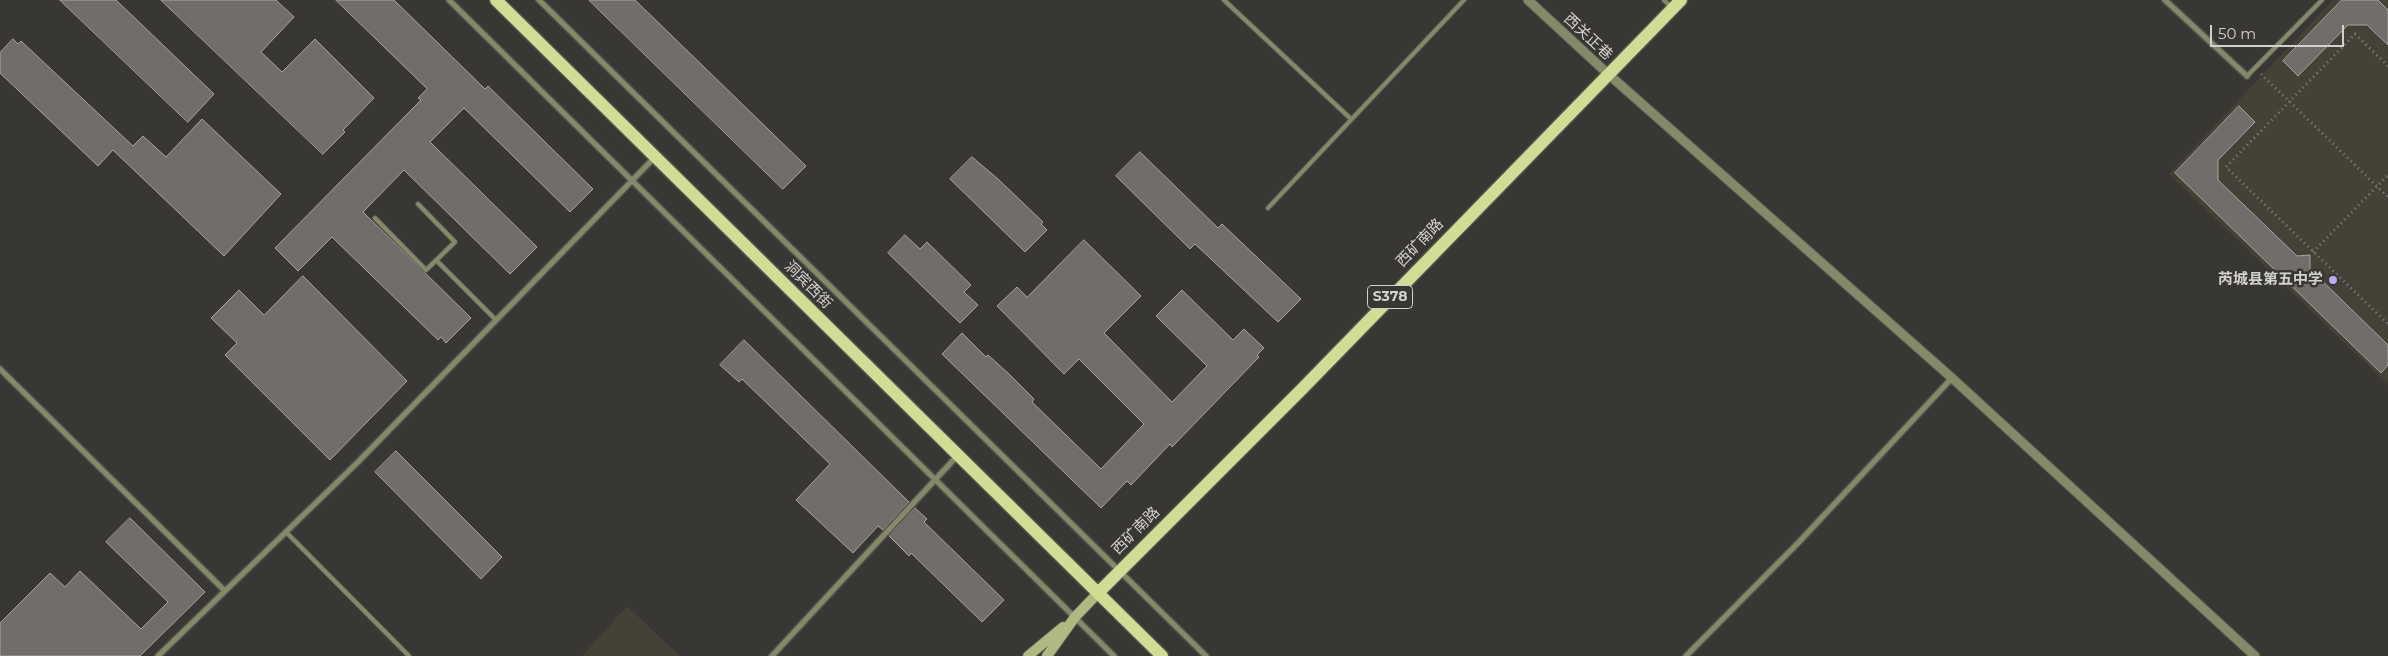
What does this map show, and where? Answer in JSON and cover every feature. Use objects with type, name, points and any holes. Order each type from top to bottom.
[{"type":"main road","name":"洞宾西街","points":[[496,0],[1162,656]]},
{"type":"main road","name":"西矿南路","points":[[1098,593],[1309,382],[1607,74],[1672,3]]},
{"type":"main road","points":[[1028,656],[1075,617],[1098,593]]},
{"type":"main road","points":[[1046,656],[1075,617]]},
{"type":"street","points":[[449,0],[1114,656]]},
{"type":"street","points":[[539,0],[1206,656]]},
{"type":"street","name":"西关正巷","points":[[1528,0],[1607,74],[1952,378],[2255,656]]},
{"type":"street","points":[[2165,0],[2247,76]]},
{"type":"street","points":[[158,656],[358,462],[655,156]]},
{"type":"street","points":[[0,369],[225,591]]},
{"type":"street","points":[[1686,656],[1799,542],[1952,378]]},
{"type":"street","points":[[772,656],[958,455]]},
{"type":"lane","points":[[1224,0],[1351,120]]},
{"type":"lane","points":[[1268,208],[1464,0]]},
{"type":"lane","points":[[2247,76],[2322,0]]},
{"type":"lane","points":[[375,218],[426,270],[455,242],[418,204]]},
{"type":"lane","points":[[436,260],[496,320]]},
{"type":"lane","points":[[286,532],[409,656]]},
{"type":"path","points":[[2388,66],[2355,34],[2226,167],[2388,324]]},
{"type":"path","points":[[2255,68],[2388,197]]},
{"type":"path","points":[[2313,252],[2388,175]]},
{"type":"shaded area","name":"芮城县第五中学","points":[[2333,0],[2388,0],[2388,385],[2169,174]]},
{"type":"shaded area","points":[[627,606],[680,656],[582,656]]},
{"type":"building","points":[[60,0],[116,0],[214,94],[188,122]]},
{"type":"building","points":[[161,0],[276,0],[294,17],[261,52],[282,72],[315,39],[374,98],[323,154]]},
{"type":"building","points":[[336,0],[394,0],[485,89],[488,86],[593,189],[570,212],[464,108],[430,142],[537,247],[510,274],[404,170],[363,212],[471,318],[446,343],[441,337],[438,340],[332,237],[298,271],[275,248],[421,100],[418,98],[427,89]]},
{"type":"building","points":[[589,0],[635,0],[806,166],[783,189]]},
{"type":"building","points":[[2342,0],[2378,0],[2388,10],[2388,45],[2367,25],[2348,25],[2298,76],[2283,61]]},
{"type":"building","points":[[13,39],[18,44],[21,41],[133,146],[143,136],[166,157],[202,119],[281,194],[224,256],[113,150],[98,166],[0,73],[0,53]]},
{"type":"building","points":[[2239,106],[2255,122],[2218,160],[2218,180],[2297,256],[2310,255],[2310,269],[2388,345],[2388,365],[2381,373],[2175,173]]},
{"type":"building","points":[[1140,152],[1218,228],[1222,224],[1301,299],[1278,322],[1195,244],[1190,249],[1116,176]]},
{"type":"building","points":[[972,157],[1043,222],[1041,224],[1047,230],[1025,252],[950,179]]},
{"type":"building","points":[[905,235],[920,249],[927,242],[971,285],[964,292],[978,305],[960,323],[888,253]]},
{"type":"building","points":[[1084,240],[1141,296],[1104,333],[1172,402],[1207,366],[1156,316],[1182,290],[1233,340],[1244,329],[1264,348],[1257,355],[1259,357],[1172,447],[1170,444],[1131,485],[1127,481],[1101,508],[942,354],[962,333],[986,357],[988,355],[1009,374],[1034,399],[1032,402],[1101,469],[1144,424],[1079,359],[1064,374],[997,306],[1017,287],[1027,297]]},
{"type":"building","points":[[303,276],[407,381],[330,460],[225,355],[237,343],[211,318],[239,290],[264,315]]},
{"type":"building","points":[[744,340],[909,502],[883,530],[878,526],[853,553],[796,500],[830,464],[742,379],[739,382],[720,365]]},
{"type":"building","points":[[396,451],[502,557],[481,579],[375,472]]},
{"type":"building","points":[[915,508],[927,519],[924,522],[1004,600],[982,622],[911,553],[909,556],[889,536]]},
{"type":"building","points":[[130,518],[205,592],[140,656],[0,656],[0,623],[50,573],[65,587],[80,571],[141,629],[168,602],[106,542]]},
{"type":"place","name":"芮城县第五中学","points":[[2333,280]]}]
